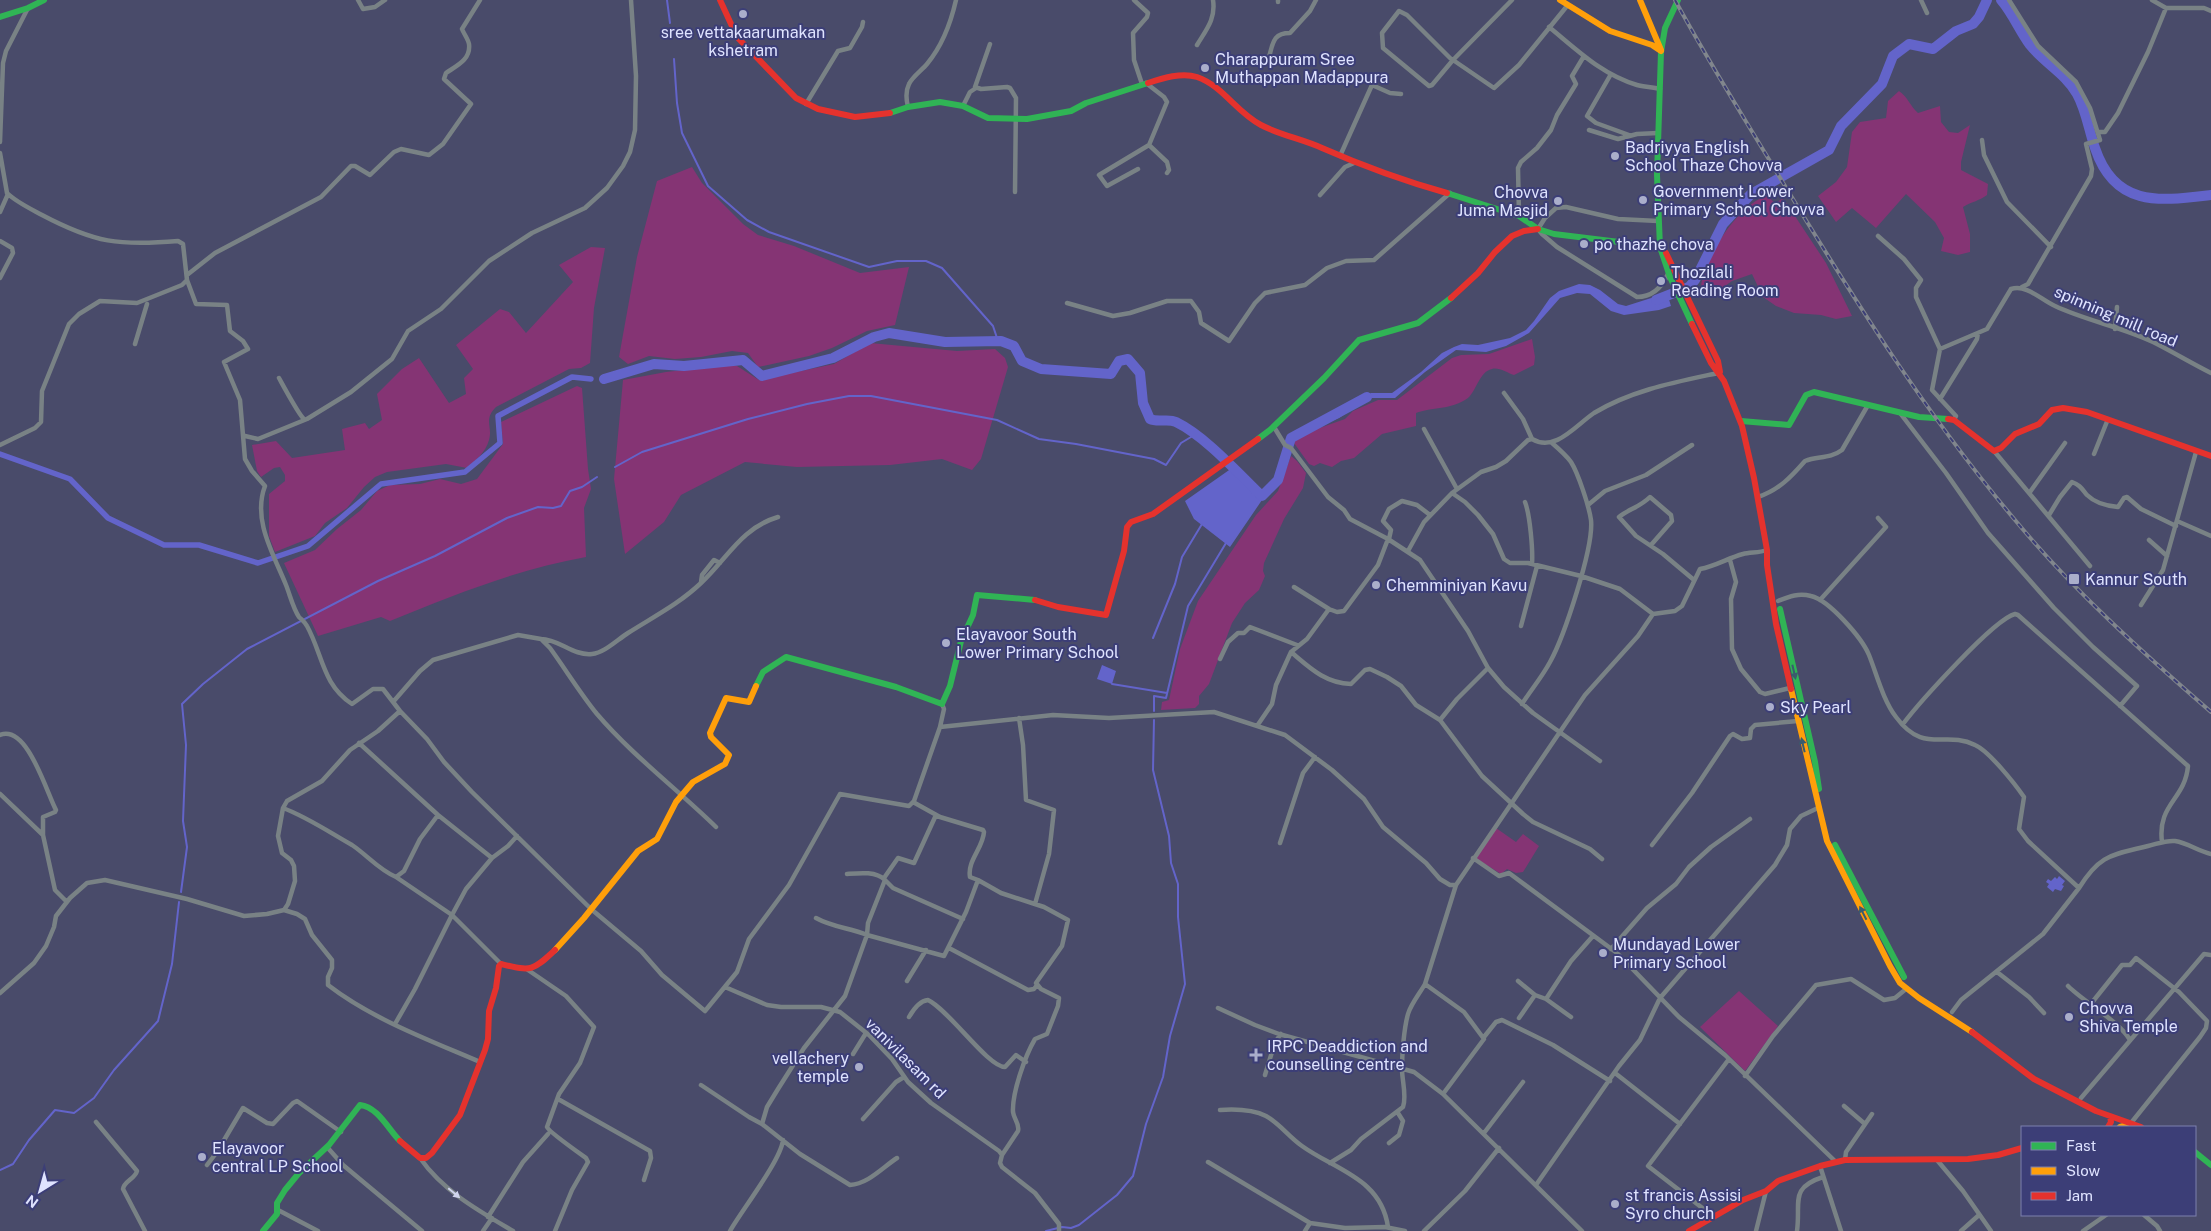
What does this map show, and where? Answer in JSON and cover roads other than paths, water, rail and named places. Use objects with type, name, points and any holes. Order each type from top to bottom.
[{"type":"main road","points":[[0,17],[28,8],[44,0]]},
{"type":"main road","points":[[720,0],[737,37],[782,85],[796,98],[806,104],[838,114],[856,116],[882,115],[897,112],[908,107],[940,102],[963,106],[988,118],[1014,119],[1054,115],[1071,112],[1086,103],[1158,79],[1184,75],[1204,80],[1258,124],[1277,133],[1320,147],[1354,163],[1414,184],[1450,193],[1519,216],[1538,228],[1554,234],[1660,247],[1665,251],[1672,275],[1689,307],[1711,363],[1720,372],[1741,421],[1767,554],[1767,565],[1815,762],[1820,796],[1831,836],[1902,976],[1916,990],[1951,1014],[2034,1079],[2110,1116],[2137,1126]]},
{"type":"main road","points":[[1560,0],[1591,22],[1636,42],[1655,45],[1661,52]]},
{"type":"main road","points":[[1640,0],[1661,52]]},
{"type":"main road","points":[[1660,247],[1658,221],[1658,133],[1661,52],[1665,28],[1678,0]]},
{"type":"main road","points":[[263,1231],[278,1210],[277,1203],[285,1190],[299,1173],[341,1132],[356,1108],[364,1104],[383,1121],[405,1146],[420,1158],[426,1158],[432,1153],[460,1115],[480,1062],[488,1039],[489,1011],[496,988],[497,970],[501,964],[528,970],[540,964],[556,949],[591,909],[638,851],[657,839],[676,802],[693,782],[725,764],[729,755],[711,737],[710,733],[724,700],[730,697],[749,702],[763,672],[786,657],[896,687],[942,704],[950,686],[961,641],[972,615],[977,595],[1034,600],[1058,608],[1106,615],[1117,580],[1126,527],[1131,522],[1152,514],[1274,427],[1324,378],[1359,340],[1418,323],[1445,304],[1478,274],[1494,252],[1512,236],[1538,228]]},
{"type":"main road","points":[[1741,421],[1789,425],[1806,395],[1814,392],[1919,417],[1954,420],[1994,451],[2015,434],[2039,424],[2052,410],[2075,409],[2211,456]]},
{"type":"main road","points":[[1776,602],[1790,688],[1827,841],[1890,966],[1906,989],[1951,1014]]},
{"type":"main road","points":[[2109,1126],[2111,1122],[2110,1116]]},
{"type":"main road","points":[[2123,1126],[2130,1124]]},
{"type":"main road","points":[[1689,1231],[1743,1200],[1766,1190],[1778,1181],[1836,1162],[1845,1160],[1968,1159],[1998,1155],[2021,1148]]},
{"type":"main road","points":[[2196,1153],[2211,1165]]},
{"type":"street","points":[[358,0],[363,9],[370,9],[385,0]]},
{"type":"street","points":[[1,445],[22,436],[42,422],[42,391],[69,324],[79,314],[100,302],[137,303],[182,285],[187,278],[215,253],[320,197],[351,166],[356,166],[370,175],[394,152],[401,149],[429,155],[443,144],[472,104],[444,79],[446,73],[461,64],[467,54],[469,44],[462,29],[480,0]]},
{"type":"street","points":[[245,436],[258,439],[310,418],[351,392],[392,359],[408,331],[441,309],[489,261],[532,233],[585,208],[607,188],[623,166],[630,152],[635,130],[636,76],[631,0]]},
{"type":"street","points":[[908,107],[906,92],[910,82],[929,62],[939,46],[952,17],[956,0]]},
{"type":"street","points":[[1134,0],[1148,13],[1147,17],[1133,33],[1134,60],[1144,84],[1164,97],[1167,102],[1149,145],[1099,175],[1107,186],[1138,169]]},
{"type":"street","points":[[1197,45],[1209,28],[1214,16],[1213,0]]},
{"type":"street","points":[[1269,57],[1275,37],[1280,34],[1290,34],[1310,11],[1316,0]]},
{"type":"street","points":[[1512,0],[1453,60],[1429,86],[1383,48],[1382,33],[1399,10],[1407,15],[1453,60],[1494,88],[1519,65],[1567,6]]},
{"type":"street","points":[[1921,0],[1927,13]]},
{"type":"street","points":[[1940,348],[1977,334],[1986,328],[2010,289],[2028,284],[2051,247],[2072,204],[2091,176],[2092,169],[2086,144],[2100,140],[2090,108],[2076,82],[2038,46],[2009,0]]},
{"type":"street","points":[[2152,0],[2166,8],[2204,8],[2211,11]]},
{"type":"street","points":[[0,142],[2,119],[0,91],[4,57],[28,8]]},
{"type":"street","points":[[2099,132],[2105,132],[2118,113],[2148,52],[2166,8]]},
{"type":"street","points":[[806,104],[838,51],[847,50],[851,46],[862,22]]},
{"type":"street","points":[[1549,28],[1584,56],[1611,74],[1637,85],[1660,89]]},
{"type":"street","points":[[963,106],[976,88],[990,44]]},
{"type":"street","points":[[1519,216],[1518,168],[1521,162],[1537,148],[1551,130],[1557,115],[1576,84],[1572,76],[1584,56]]},
{"type":"street","points":[[1611,74],[1587,116],[1596,123],[1629,136]]},
{"type":"street","points":[[1340,156],[1372,85],[1390,93],[1401,94]]},
{"type":"street","points":[[976,88],[980,90],[997,87],[1010,88],[1017,103],[1014,119],[1015,192]]},
{"type":"street","points":[[1589,130],[1618,139],[1658,133]]},
{"type":"street","points":[[1982,140],[1984,155],[2007,202],[2051,247]]},
{"type":"street","points":[[1149,145],[1167,162],[1169,170],[1167,173]]},
{"type":"street","points":[[0,153],[4,183],[8,194],[71,230],[122,244],[178,241],[183,244],[187,278],[196,304],[227,305],[230,331],[243,340],[248,349],[224,362],[240,400],[245,436],[245,459],[252,471],[265,486],[262,492],[262,520],[270,552],[278,566],[299,617],[306,624],[321,656],[323,670],[335,688],[351,704],[367,692],[379,688],[386,691],[400,711],[427,739],[444,762],[472,792],[591,909],[641,951],[662,975],[705,1010],[725,987],[727,981],[737,972],[748,940],[789,885],[840,794],[909,806],[913,802],[940,727],[944,709],[942,704]]},
{"type":"street","points":[[1320,195],[1345,167],[1354,163]]},
{"type":"street","points":[[1067,304],[1113,316],[1130,313],[1167,301],[1191,301],[1200,312],[1201,323],[1229,341],[1265,293],[1305,285],[1327,268],[1346,261],[1374,260],[1450,193]]},
{"type":"street","points":[[0,212],[8,194]]},
{"type":"street","points":[[1658,221],[1618,219],[1566,207],[1556,208],[1538,228],[1557,247],[1637,297],[1645,297],[1660,287],[1672,275]]},
{"type":"street","points":[[1878,236],[1904,259],[1921,280],[1916,288],[1916,297],[1940,348],[1932,390],[1956,416],[1954,420]]},
{"type":"street","points":[[0,241],[12,248],[13,253],[0,278]]},
{"type":"street","name":"spinning mill road","points":[[2022,287],[2053,305],[2152,341],[2211,373]]},
{"type":"street","points":[[135,344],[147,304]]},
{"type":"street","points":[[2115,328],[2117,307]]},
{"type":"street","points":[[1940,399],[1977,339],[1979,333],[1977,334]]},
{"type":"street","points":[[1504,392],[1523,419],[1532,439],[1538,442],[1552,443],[1593,414],[1624,398],[1650,388],[1720,372]]},
{"type":"street","points":[[279,378],[304,419]]},
{"type":"street","points":[[1756,498],[1788,481],[1805,460],[1836,455],[1842,450],[1868,405]]},
{"type":"street","points":[[1900,413],[1946,473],[1988,533],[2093,647],[2137,686],[2120,706]]},
{"type":"street","points":[[2094,454],[2108,419]]},
{"type":"street","points":[[1274,427],[1285,445],[1292,448],[1328,497],[1344,510],[1350,520],[1388,539],[1420,560],[1468,631],[1488,668],[1504,687],[1522,704],[1600,761]]},
{"type":"street","points":[[1424,429],[1457,489]]},
{"type":"street","points":[[1408,551],[1424,522],[1457,489],[1481,472],[1502,463],[1521,445],[1532,439]]},
{"type":"street","points":[[1522,704],[1550,662],[1581,576],[1590,536],[1591,521],[1588,505],[1571,462],[1552,443]]},
{"type":"street","points":[[2030,492],[2065,443]]},
{"type":"street","points":[[1588,505],[1605,491],[1646,475],[1692,445]]},
{"type":"street","points":[[1994,451],[2090,566]]},
{"type":"street","points":[[2141,605],[2163,570],[2196,452]]},
{"type":"street","points":[[2049,515],[2072,482],[2099,502],[2118,507],[2124,498],[2127,497],[2141,509],[2211,536]]},
{"type":"street","points":[[1452,494],[1465,502],[1478,515],[1492,534],[1504,559],[1510,563],[1532,564],[1581,576],[1620,589],[1653,614],[1675,611],[1682,606],[1700,569],[1713,567],[1742,554],[1767,554]]},
{"type":"street","points":[[1651,545],[1672,521],[1670,516],[1650,497],[1639,507],[1632,508],[1619,518],[1636,536],[1651,545],[1694,580]]},
{"type":"street","points":[[1294,587],[1329,609],[1337,612],[1344,611],[1378,565],[1392,530],[1383,521],[1389,509],[1402,501],[1417,505],[1430,515]]},
{"type":"street","points":[[1525,502],[1528,511],[1532,564]]},
{"type":"street","points":[[393,702],[420,671],[433,660],[518,636],[550,640],[580,654],[598,653],[683,598],[701,583],[743,536],[762,522],[778,517]]},
{"type":"street","points":[[1820,600],[1886,527],[1878,518]]},
{"type":"street","points":[[2149,540],[2167,556]]},
{"type":"street","points":[[1730,560],[1736,582],[1731,599],[1732,649],[1741,669],[1760,692],[1765,694],[1790,688]]},
{"type":"street","points":[[1522,626],[1537,566]]},
{"type":"street","points":[[1776,602],[1798,594],[1820,600],[1854,632],[1865,647],[1890,706],[1902,724],[1922,739],[1956,740],[1975,744],[1983,750],[2024,797],[2019,825],[2028,841],[2079,888]]},
{"type":"street","points":[[1257,726],[1272,704],[1276,685],[1291,652],[1297,645],[1307,639],[1329,609]]},
{"type":"street","points":[[1330,1163],[1351,1150],[1361,1139],[1398,1112],[1403,1106],[1406,1100],[1403,1093],[1405,1083],[1402,1069],[1408,1014],[1425,984],[1456,885],[1585,695],[1638,636],[1653,614]]},
{"type":"street","points":[[1902,724],[1965,655],[1999,623],[2015,614],[2188,766],[2182,788],[2161,822],[2162,842]]},
{"type":"street","points":[[1220,659],[1232,636],[1238,632],[1244,633],[1250,627],[1297,645]]},
{"type":"street","points":[[541,639],[550,648],[597,714],[653,770],[683,794],[716,827]]},
{"type":"street","points":[[1291,652],[1315,672],[1329,680],[1351,684],[1365,670],[1370,669],[1400,686],[1416,705],[1440,720],[1478,770],[1533,822],[1590,849],[1602,859]]},
{"type":"street","points":[[1440,720],[1457,699],[1488,668]]},
{"type":"street","points":[[284,910],[288,904],[295,881],[295,871],[291,860],[280,849],[278,836],[283,808],[292,796],[322,781],[350,750],[378,731],[400,711]]},
{"type":"street","points":[[940,727],[1053,715],[1109,718],[1214,712],[1286,735],[1364,799],[1383,827],[1426,863],[1445,883],[1456,885]]},
{"type":"street","points":[[1019,718],[1026,800],[1054,810],[1049,854],[1035,904]]},
{"type":"street","points":[[1652,845],[1692,793],[1730,736],[1733,734],[1742,739],[1750,738],[1751,728],[1755,725],[1798,721]]},
{"type":"street","points":[[0,735],[5,733],[13,734],[28,750],[56,810],[43,817],[43,835],[55,890],[67,902]]},
{"type":"street","points":[[359,743],[438,815],[492,858]]},
{"type":"street","points":[[1280,843],[1304,773],[1315,757]]},
{"type":"street","points":[[0,794],[43,835]]},
{"type":"street","points":[[913,802],[936,815],[983,830],[983,840],[970,871],[970,877],[1001,893],[1035,904],[1068,920],[1062,946],[1042,973],[1034,989],[1028,990],[948,948]]},
{"type":"street","points":[[283,808],[310,819],[452,915],[501,964]]},
{"type":"street","points":[[1536,1185],[1640,1040],[1660,998],[1775,865],[1787,846],[1790,829],[1801,816],[1818,808]]},
{"type":"street","points":[[396,877],[404,871],[420,839],[438,815]]},
{"type":"street","points":[[762,1124],[767,1107],[778,1089],[841,1001],[850,984],[861,946],[867,935],[868,923],[884,879],[898,858],[914,863],[936,815]]},
{"type":"street","points":[[1611,949],[1647,908],[1676,884],[1689,867],[1711,847],[1750,819]]},
{"type":"street","points":[[395,1024],[466,889],[492,858],[517,836]]},
{"type":"street","points":[[1951,1014],[1960,1000],[1997,972],[2052,924],[2088,874],[2106,856],[2162,842],[2174,841],[2211,854]]},
{"type":"street","points":[[1473,858],[1500,876],[1510,873],[1627,962],[1660,998],[1729,1059],[1836,1162]]},
{"type":"street","points":[[847,874],[867,873],[884,879],[893,888],[962,919]]},
{"type":"street","points":[[0,993],[34,963],[46,946],[54,927],[56,916],[67,902],[87,883],[105,880],[187,899],[244,916],[284,910],[297,914],[305,919],[307,927],[332,960],[328,985],[344,997],[395,1024],[480,1062]]},
{"type":"street","points":[[816,918],[829,924],[849,928],[867,935],[944,956],[978,880]]},
{"type":"street","points":[[1546,999],[1571,961],[1593,936]]},
{"type":"street","points":[[907,981],[926,950]]},
{"type":"street","points":[[2079,1100],[2204,954],[2211,956]]},
{"type":"street","points":[[2090,1005],[2122,965],[2130,965],[2136,958],[2174,989],[2207,1021]]},
{"type":"street","points":[[528,970],[566,996],[594,1027],[580,1062],[562,1088],[547,1130],[563,1139],[586,1158],[588,1162],[572,1190],[555,1231]]},
{"type":"street","points":[[1997,972],[2024,992],[2044,1014]]},
{"type":"street","points":[[1745,1076],[1773,1036],[1816,985],[1840,979],[1851,979],[1884,1000],[1890,1000],[1906,989]]},
{"type":"street","points":[[1518,981],[1535,995],[1546,999],[1571,1017]]},
{"type":"street","points":[[1425,984],[1464,1012],[1484,1037]]},
{"type":"street","points":[[1002,1155],[1018,1132],[1019,1127],[1013,1114],[1014,1102],[1026,1062],[1035,1039],[1047,1034],[1060,1000],[1036,986]]},
{"type":"street","points":[[2068,986],[2127,1035],[2130,1040]]},
{"type":"street","points":[[725,987],[767,1005],[821,1007],[833,1010]]},
{"type":"street","points":[[1519,1018],[1535,995]]},
{"type":"street","points":[[909,1018],[913,1010],[922,1001],[928,1000],[948,1016],[982,1053],[996,1065],[1004,1067],[1016,1056],[1026,1062]]},
{"type":"street","points":[[1218,1008],[1280,1034],[1419,1075],[1443,1094],[1468,1120],[1500,1148],[1582,1231]]},
{"type":"street","name":"vanivilasam rd","points":[[833,1010],[840,1012],[866,1033],[892,1059],[904,1076],[931,1104],[1002,1155],[1000,1163],[1005,1170],[1035,1193],[1059,1228]]},
{"type":"street","points":[[2130,1124],[2200,1038],[2206,1028],[2207,1021],[2211,1017]]},
{"type":"street","points":[[1443,1094],[1484,1037],[1496,1022],[1502,1020],[1553,1045],[1610,1081]]},
{"type":"street","points":[[853,1054],[866,1033]]},
{"type":"street","points":[[1265,1075],[1275,1042],[1280,1034]]},
{"type":"street","points":[[1714,1217],[1648,1166],[1729,1059]]},
{"type":"street","points":[[1615,1073],[1680,1124]]},
{"type":"street","points":[[863,1119],[896,1082],[904,1076]]},
{"type":"street","points":[[1484,1133],[1523,1082]]},
{"type":"street","points":[[701,1085],[762,1124],[800,1154],[850,1185],[869,1178],[897,1158]]},
{"type":"street","points":[[558,1099],[650,1151],[651,1158],[644,1180]]},
{"type":"street","points":[[207,1165],[217,1152],[243,1108],[252,1112],[267,1124],[273,1124],[293,1103],[297,1102],[341,1132]]},
{"type":"street","points":[[1844,1106],[1865,1124]]},
{"type":"street","points":[[1220,1110],[1246,1110],[1264,1115],[1300,1145],[1330,1163],[1350,1172],[1367,1187],[1382,1206],[1386,1213],[1388,1227]]},
{"type":"street","points":[[1390,1143],[1399,1135],[1403,1121],[1398,1112]]},
{"type":"street","points":[[1845,1160],[1846,1152],[1872,1114]]},
{"type":"street","points":[[96,1122],[137,1171],[135,1176],[124,1185],[123,1189],[145,1231]]},
{"type":"street","points":[[483,1231],[523,1162],[548,1134]]},
{"type":"street","points":[[730,1231],[774,1162],[783,1146],[783,1140]]},
{"type":"street","points":[[327,1147],[343,1165],[422,1231]]},
{"type":"street","points":[[1424,1231],[1465,1191],[1500,1148]]},
{"type":"street","points":[[420,1158],[442,1183],[464,1201],[513,1231]]},
{"type":"street","points":[[1937,1160],[1963,1191],[1992,1231]]},
{"type":"street","points":[[1208,1162],[1310,1223],[1344,1228],[1388,1227],[1405,1231]]},
{"type":"street","points":[[1820,1166],[1840,1231]]},
{"type":"street","points":[[1798,1231],[1799,1193],[1807,1183],[1823,1177]]},
{"type":"street","points":[[1756,1231],[1766,1190]]},
{"type":"street","points":[[278,1210],[318,1231]]},
{"type":"street","points":[[1961,1231],[1979,1215]]},
{"type":"street","points":[[2083,1231],[2105,1216]]},
{"type":"street","points":[[2145,1216],[2160,1231]]},
{"type":"street","points":[[1305,1231],[1310,1223]]},
{"type":"waterway","points":[[667,0],[670,23]]},
{"type":"waterway","points":[[1656,300],[1689,287],[1695,280],[1723,224],[1751,194],[1829,150],[1841,126],[1882,84],[1893,56],[1909,44],[1933,49],[1956,31],[1973,24],[1979,17],[1987,0]]},
{"type":"waterway","points":[[2001,0],[2030,45],[2067,80],[2077,94],[2095,148],[2114,182],[2127,191],[2157,199],[2211,195]]},
{"type":"waterway","points":[[674,59],[677,103],[682,133],[708,186],[747,220],[769,232],[869,267],[897,261],[926,261],[942,268],[993,326],[998,341]]},
{"type":"waterway","points":[[604,379],[654,364],[684,366],[743,360],[762,376],[833,358],[874,337],[889,333],[945,342],[1001,341],[1014,346],[1022,361],[1041,369],[1111,374],[1119,361],[1128,359],[1140,373],[1143,403],[1150,419],[1156,421],[1170,420],[1187,428],[1221,456],[1262,496],[1278,480],[1291,438],[1367,397]]},
{"type":"waterway","points":[[0,454],[70,479],[108,518],[164,545],[199,545],[258,563],[308,546],[381,484],[465,472],[500,443],[498,416],[572,377],[591,379]]},
{"type":"waterway","points":[[615,467],[642,452],[748,419],[807,404],[849,396],[871,396],[997,420],[1039,439],[1154,459],[1166,465],[1181,443],[1196,434]]},
{"type":"waterway","points":[[181,892],[187,847],[183,821],[186,745],[182,704],[203,684],[247,649],[378,581],[435,556],[507,518],[538,507],[553,508],[561,506],[570,491],[582,487],[597,477]]},
{"type":"waterway","points":[[1153,638],[1175,584],[1182,557],[1202,524]]},
{"type":"waterway","points":[[1154,711],[1154,696],[1166,698],[1188,606],[1226,543]]},
{"type":"waterway","points":[[1112,684],[1167,693]]},
{"type":"waterway","points":[[1046,1231],[1062,1227],[1071,1228],[1079,1225],[1117,1195],[1133,1176],[1146,1124],[1163,1077],[1170,1036],[1185,984],[1178,917],[1178,884],[1171,863],[1169,836],[1153,770],[1154,720]]},
{"type":"waterway","points":[[0,1170],[13,1164],[29,1140],[55,1110],[74,1113],[94,1098],[114,1070],[158,1021],[172,964],[179,902]]},
{"type":"railway","points":[[1675,0],[1701,47],[1785,186],[1866,316],[1952,440],[2015,520],[2060,571],[2134,643],[2211,712]]},
{"type":"place","name":"sree vettakaarumakan kshetram","points":[[743,14]]},
{"type":"place","name":"Charappuram Sree Muthappan Madappura","points":[[1205,68]]},
{"type":"place","name":"Badriyya English School Thaze Chovva","points":[[1615,156]]},
{"type":"place","name":"Government Lower Primary School Chovva","points":[[1643,200]]},
{"type":"place","name":"Chovva Juma Masjid","points":[[1558,201]]},
{"type":"place","name":"po thazhe chova","points":[[1584,244]]},
{"type":"place","name":"Thozilali Reading Room","points":[[1661,281]]},
{"type":"place","name":"Kannur South","points":[[2074,579]]},
{"type":"place","name":"Chemminiyan Kavu","points":[[1376,585]]},
{"type":"place","name":"Elayavoor South Lower Primary School","points":[[946,643]]},
{"type":"place","name":"Sky Pearl","points":[[1770,707]]},
{"type":"place","name":"Mundayad Lower Primary School","points":[[1603,953]]},
{"type":"place","name":"Chovva Shiva Temple","points":[[2069,1017]]},
{"type":"place","name":"IRPC Deaddiction and counselling centre","points":[[1256,1055]]},
{"type":"place","name":"vellachery temple","points":[[859,1067]]},
{"type":"place","name":"Elayavoor central LP School","points":[[202,1157]]},
{"type":"place","name":"st francis Assisi Syro church","points":[[1615,1204]]}]
